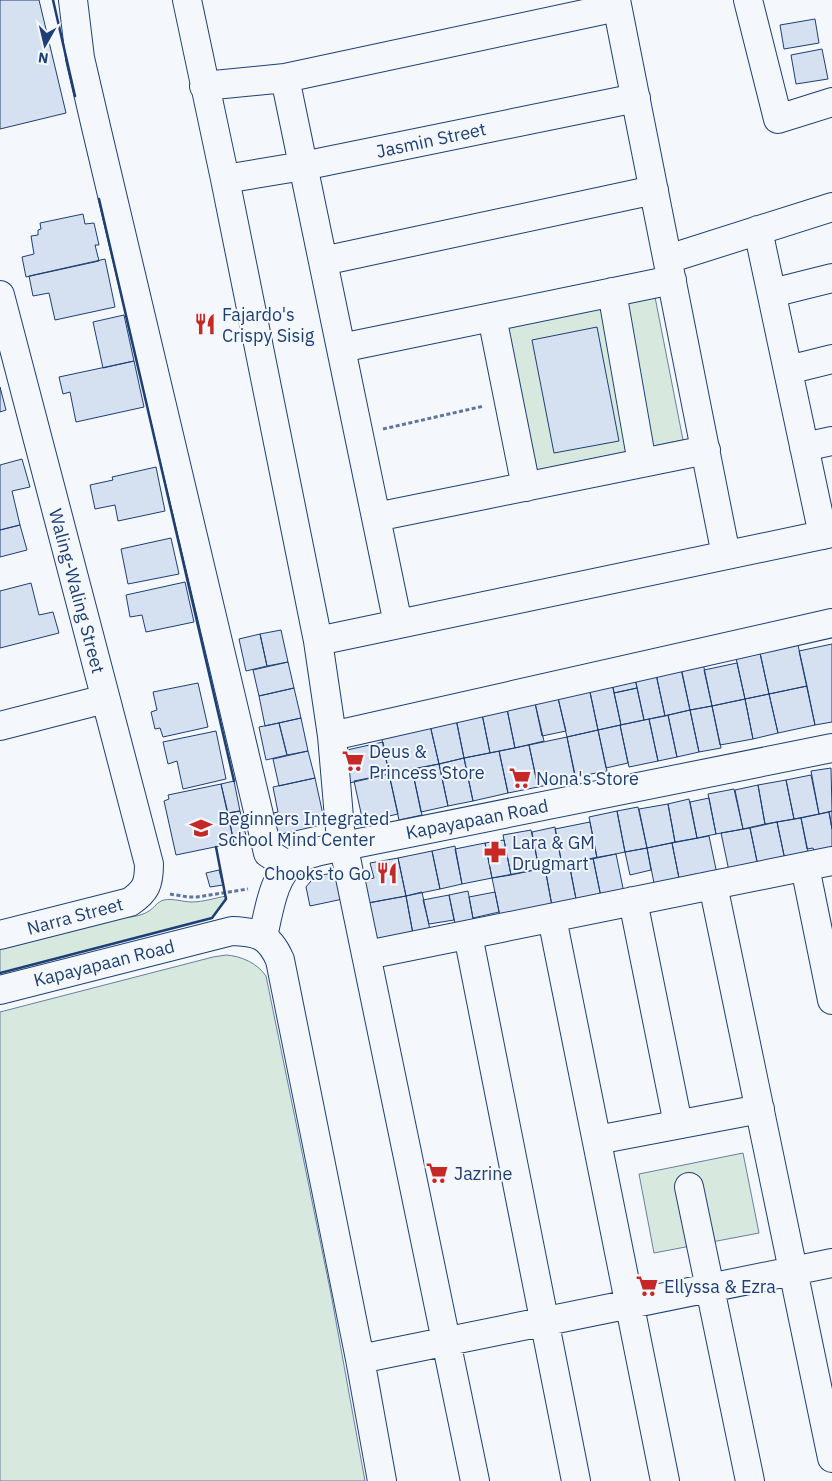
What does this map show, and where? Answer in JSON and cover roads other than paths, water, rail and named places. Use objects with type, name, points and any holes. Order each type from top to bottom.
[{"type":"street","points":[[73,0],[80,58],[268,853],[288,866],[278,880],[263,936],[275,950],[280,960],[360,1359],[382,1481]]},
{"type":"street","points":[[187,0],[318,641],[332,736],[340,829],[474,1481]]},
{"type":"street","points":[[748,0],[778,119],[832,102]]},
{"type":"street","points":[[204,86],[285,78],[617,3],[726,555]]},
{"type":"street","points":[[285,78],[398,624]]},
{"type":"street","name":"Jasmin Street","points":[[225,179],[303,166],[636,98]]},
{"type":"street","points":[[323,262],[654,190]]},
{"type":"street","points":[[341,348],[612,292],[670,269],[758,230],[832,207]]},
{"type":"street","points":[[318,641],[827,534],[804,447],[758,230]]},
{"type":"street","points":[[772,294],[832,278]]},
{"type":"street","points":[[612,292],[642,463]]},
{"type":"street","name":"Waling-Waling Street","points":[[0,295],[6,339],[149,864],[149,877],[146,888]]},
{"type":"street","points":[[492,317],[526,487]]},
{"type":"street","points":[[788,370],[832,359]]},
{"type":"street","points":[[804,447],[832,441]]},
{"type":"street","points":[[376,517],[706,450]]},
{"type":"street","points":[[332,736],[832,623]]},
{"type":"street","points":[[0,726],[105,699]]},
{"type":"street","name":"Kapayapaan Road","points":[[288,866],[305,855],[344,846],[832,748]]},
{"type":"street","points":[[367,955],[832,861]]},
{"type":"street","points":[[805,867],[832,1000]]},
{"type":"street","points":[[713,885],[832,1458]]},
{"type":"street","name":"Narra Street","points":[[0,935],[130,902],[146,888]]},
{"type":"street","points":[[633,902],[678,1124]]},
{"type":"street","points":[[552,918],[665,1481]]},
{"type":"street","name":"Kapayapaan Road","points":[[0,990],[217,934],[232,931],[263,936]]},
{"type":"street","points":[[468,934],[576,1481]]},
{"type":"street","points":[[597,1140],[760,1109]]},
{"type":"street","points":[[690,1188],[750,1481]]},
{"type":"street","points":[[360,1359],[832,1263]]},
{"type":"place","name":"Fajardo's Crispy Sisig","points":[[205,324]]},
{"type":"place","name":"Deus & Princess Store","points":[[353,761]]},
{"type":"place","name":"Nona's Store","points":[[520,778]]},
{"type":"place","name":"Beginners Integrated School Mind Center","points":[[201,828]]},
{"type":"place","name":"Lara & GM Drugmart","points":[[495,852]]},
{"type":"place","name":"Chooks to Go","points":[[387,873]]},
{"type":"place","name":"Jazrine","points":[[437,1173]]},
{"type":"place","name":"Ellyssa & Ezra","points":[[647,1286]]}]
